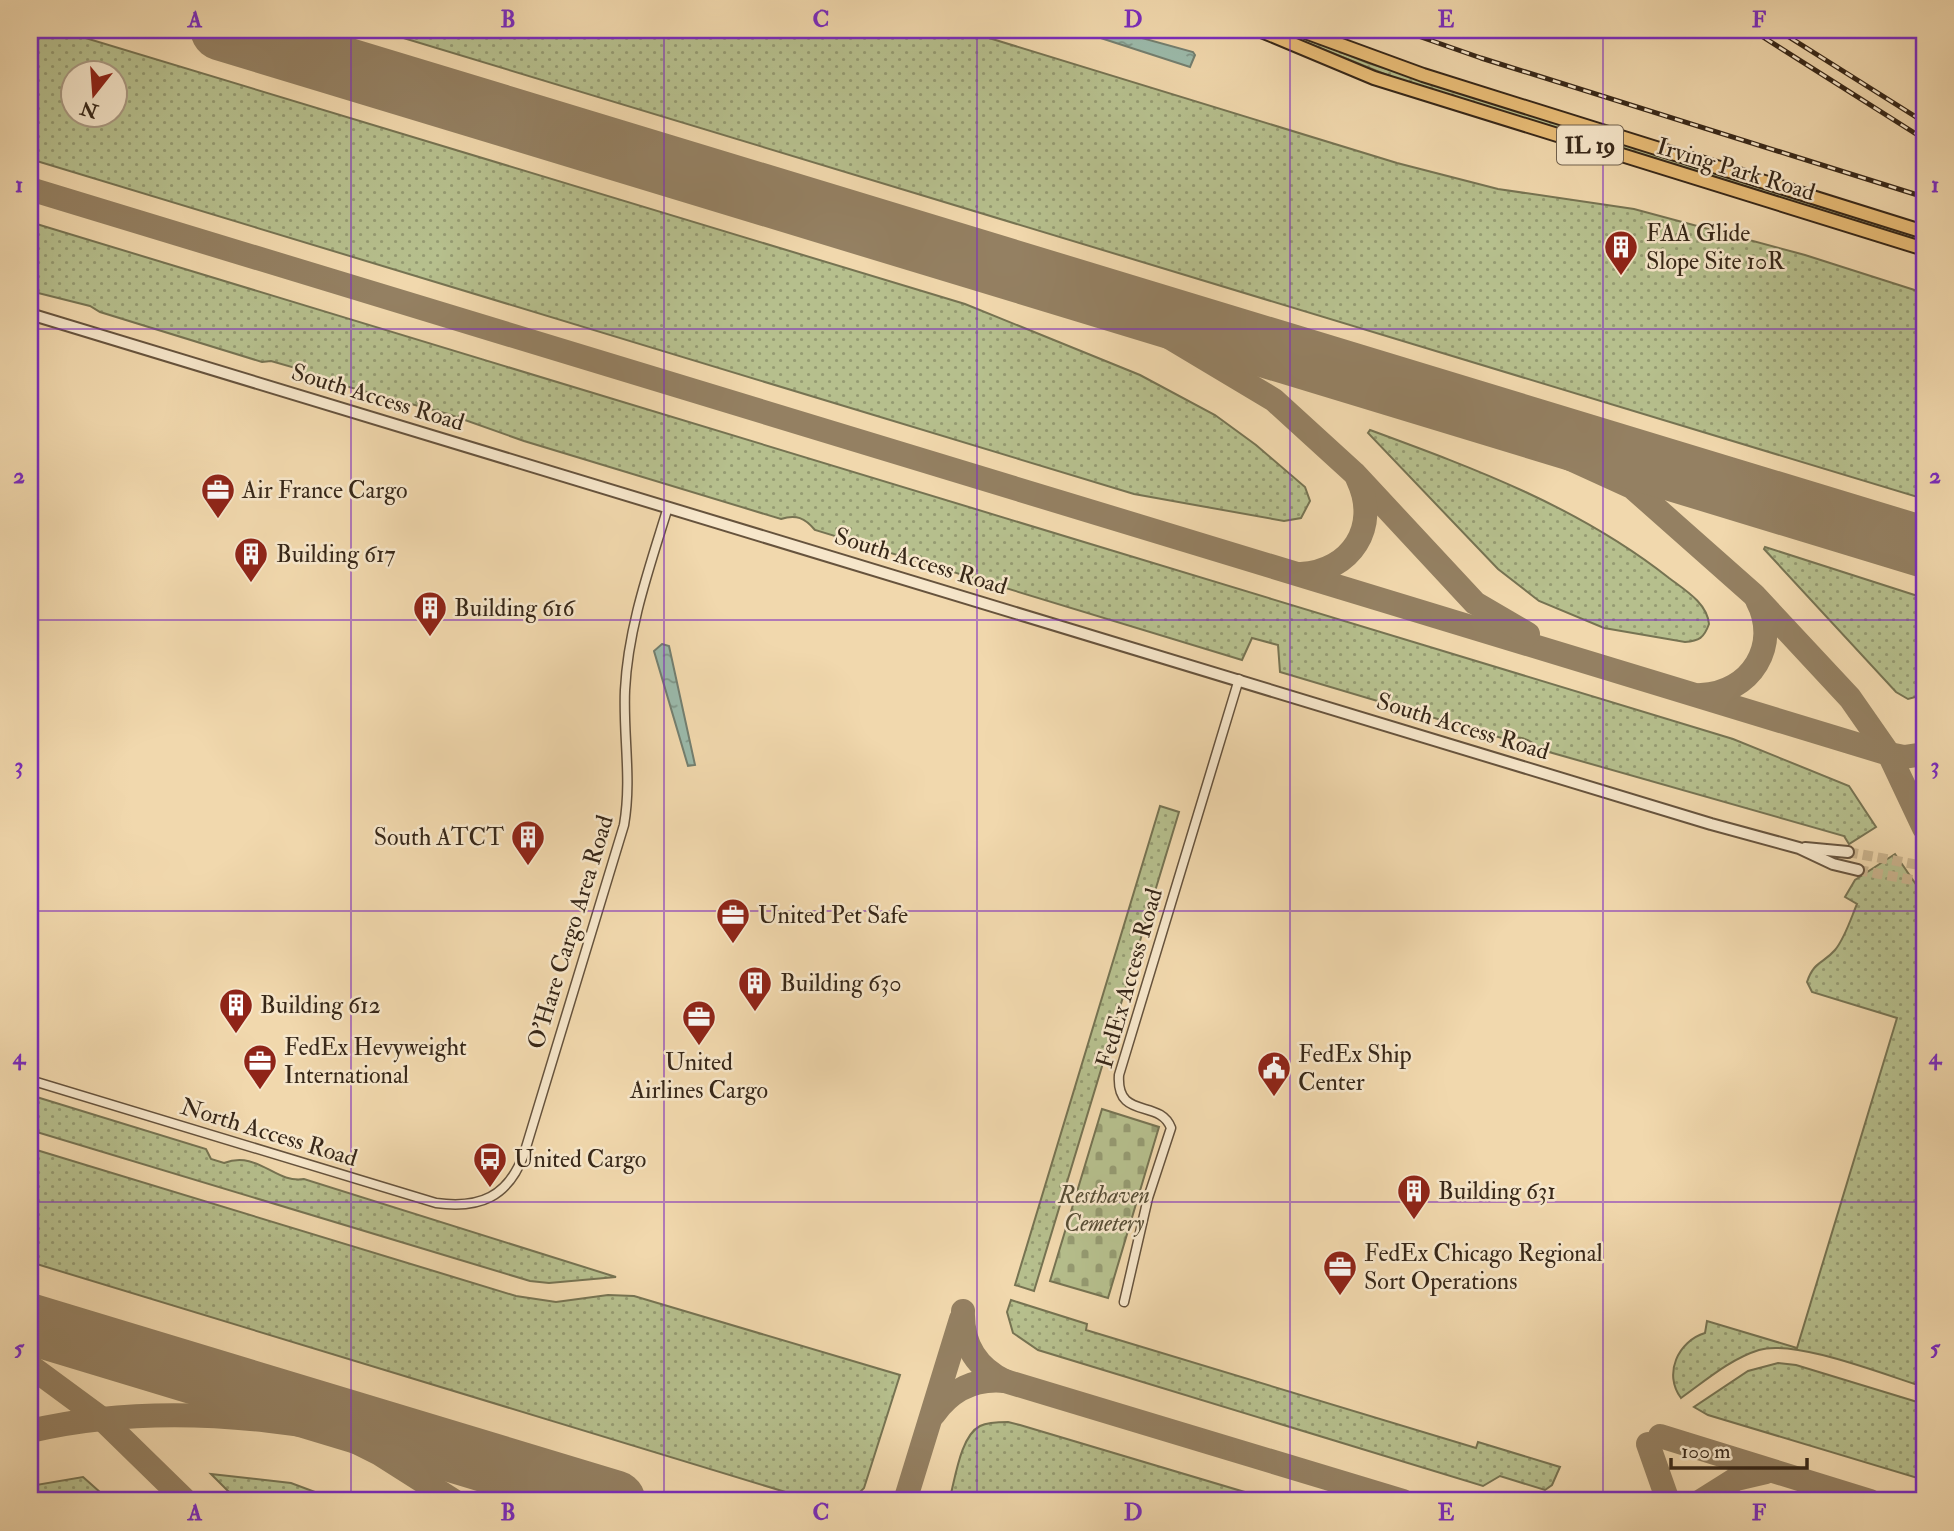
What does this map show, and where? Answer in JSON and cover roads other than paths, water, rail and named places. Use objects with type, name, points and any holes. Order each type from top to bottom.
[{"type":"main road","name":"Irving Park Road","points":[[1259,30],[1374,78],[1924,249]]},
{"type":"main road","name":"Irving Park Road","points":[[1300,30],[1436,79],[1924,232]]},
{"type":"street","name":"South Access Road","points":[[30,314],[1671,812],[1799,848],[1833,864],[1858,870]]},
{"type":"street","name":"O'Hare Cargo Area Road","points":[[498,1193],[518,1170],[524,1154],[624,825],[630,774],[625,694],[627,666],[637,615],[668,507]]},
{"type":"street","name":"FedEx Access Road","points":[[1124,1302],[1148,1198],[1171,1128],[1164,1116],[1132,1105],[1123,1098],[1118,1087],[1119,1075],[1239,679]]},
{"type":"street","name":"South Access Road","points":[[1799,848],[1848,852]]},
{"type":"street","name":"North Access Road","points":[[30,1080],[436,1203],[460,1206],[480,1202],[498,1193]]},
{"type":"water","points":[[1076,30],[1113,30],[1193,52],[1195,55],[1190,67]]},
{"type":"water","points":[[662,644],[669,646],[695,765],[688,766],[654,651]]},
{"type":"tunnel","points":[[1848,852],[1924,866]]},
{"type":"tunnel","points":[[1858,870],[1924,882]]},
{"type":"railway","points":[[1401,30],[1481,58],[1924,197]]},
{"type":"railway","points":[[1752,30],[1924,139]]},
{"type":"railway","points":[[1778,30],[1924,122]]},
{"type":"place","name":"FAA Glide Slope Site 10R","points":[[1621,277]]},
{"type":"place","name":"Air France Cargo","points":[[218,520]]},
{"type":"place","name":"Building 617","points":[[251,584]]},
{"type":"place","name":"Building 616","points":[[430,638]]},
{"type":"place","name":"South ATCT","points":[[528,867]]},
{"type":"place","name":"United Pet Safe","points":[[733,945]]},
{"type":"place","name":"Building 630","points":[[755,1013]]},
{"type":"place","name":"Building 612","points":[[236,1035]]},
{"type":"place","name":"United Airlines Cargo","points":[[699,1047]]},
{"type":"place","name":"FedEx Hevyweight International","points":[[260,1091]]},
{"type":"place","name":"FedEx Ship Center","points":[[1274,1098]]},
{"type":"place","name":"United Cargo","points":[[490,1189]]},
{"type":"place","name":"Building 631","points":[[1414,1221]]},
{"type":"place","name":"FedEx Chicago Regional Sort Operations","points":[[1340,1297]]},
{"type":"park label","name":"Resthaven Cemetery","points":[[1104,1209]]}]
